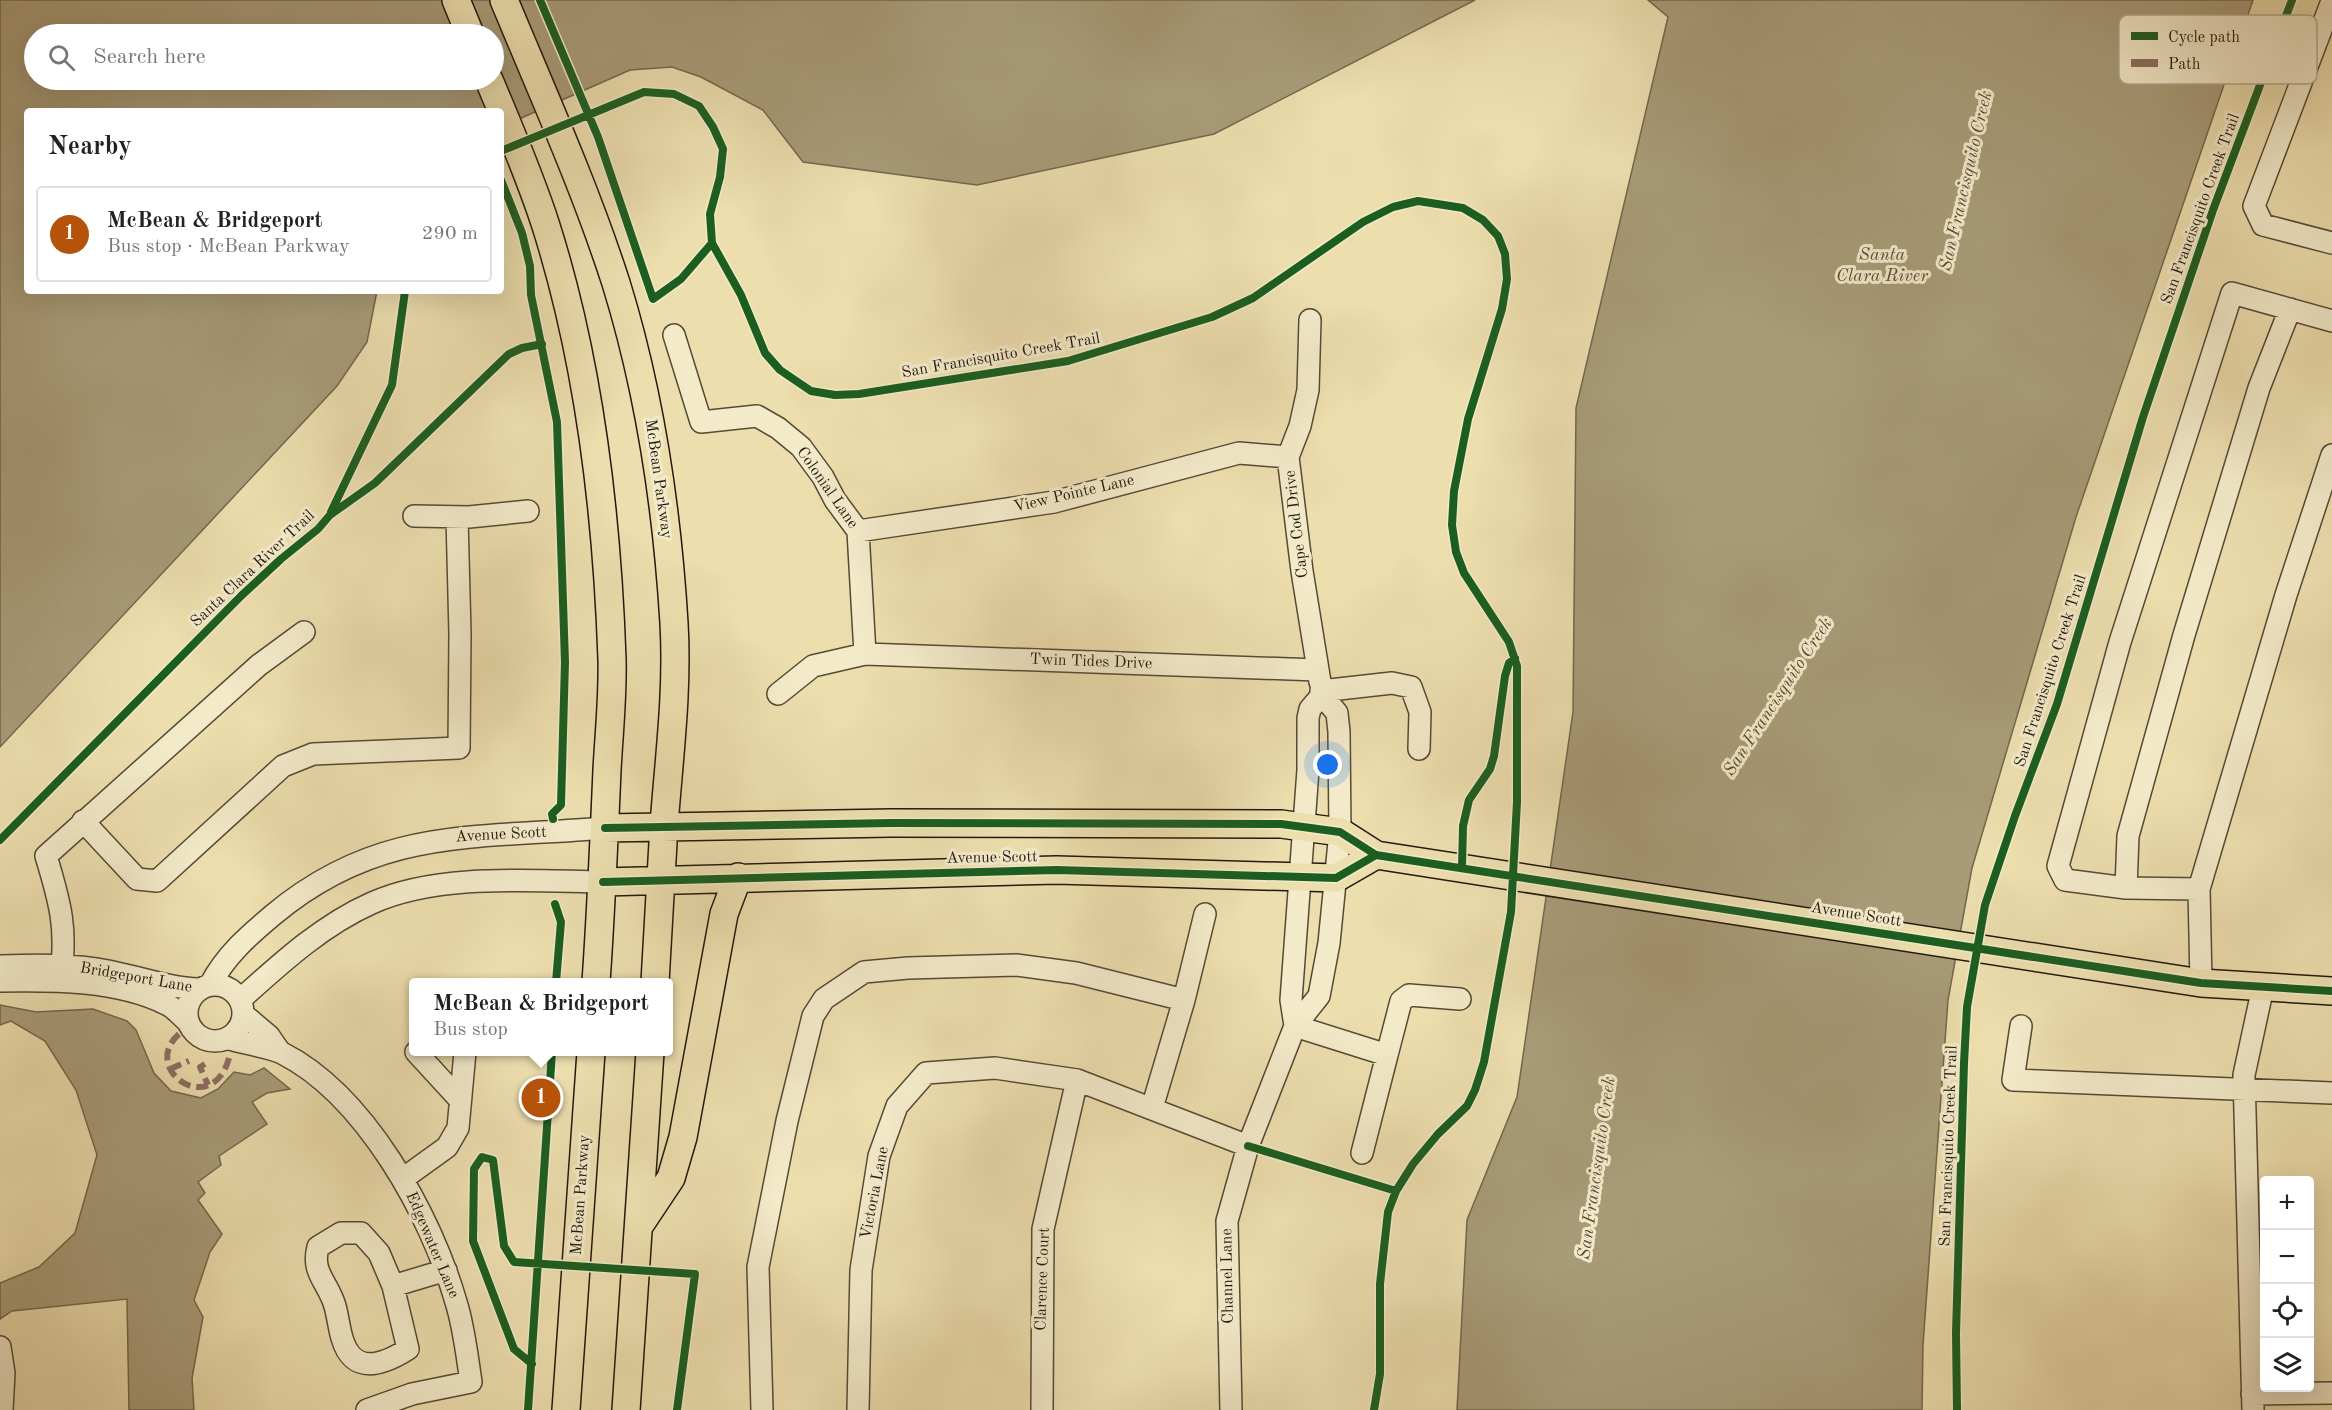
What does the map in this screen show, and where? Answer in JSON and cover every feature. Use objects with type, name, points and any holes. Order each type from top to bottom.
[{"type":"main road","points":[[456,0],[466,24]]},
{"type":"main road","name":"McBean Parkway","points":[[504,0],[590,206],[616,285],[639,368],[655,452],[667,540],[674,624],[672,750],[664,826],[655,978]]},
{"type":"main road","points":[[493,90],[501,108]]},
{"type":"main road","points":[[504,116],[546,227],[569,311],[588,399],[603,517],[612,662],[603,882],[596,978]]},
{"type":"main road","name":"Avenue Scott","points":[[605,828],[1064,822],[1281,824],[1340,832],[1376,855],[2201,983],[2332,991]]},
{"type":"main road","points":[[1336,878],[1376,855]]},
{"type":"main road","name":"Avenue Scott","points":[[603,882],[1057,870],[1336,878]]},
{"type":"main road","points":[[639,1226],[671,1178],[683,1137],[724,914],[738,877]]},
{"type":"main road","name":"McBean Parkway","points":[[566,1410],[591,1056]]},
{"type":"main road","points":[[626,1410],[650,1056]]},
{"type":"street","points":[[2317,47],[2332,1]]},
{"type":"street","points":[[2302,84],[2254,206],[2263,225],[2332,243]]},
{"type":"street","points":[[2199,889],[2126,888],[2065,880],[2058,866],[2120,642],[2232,293],[2332,321]]},
{"type":"street","points":[[2126,888],[2128,836],[2184,635],[2259,388],[2290,309]]},
{"type":"street","name":"Cape Cod Drive","points":[[1294,1026],[1319,996],[1329,943],[1340,832],[1338,717],[1322,693],[1317,670],[1288,457],[1300,426],[1308,390],[1310,320]]},
{"type":"street","name":"Colonial Lane","points":[[674,335],[701,422],[757,416],[778,428],[801,447],[858,531],[865,654]]},
{"type":"street","name":"View Pointe Lane","points":[[858,531],[1054,502],[1239,453],[1288,457]]},
{"type":"street","points":[[2201,983],[2199,889],[2283,606],[2332,455]]},
{"type":"street","points":[[414,516],[457,517],[528,512]]},
{"type":"street","points":[[83,821],[137,879],[157,881],[283,766],[313,754],[459,748],[460,634],[457,517]]},
{"type":"street","points":[[61,972],[62,908],[46,856],[259,665],[304,632]]},
{"type":"street","name":"Twin Tides Drive","points":[[778,694],[813,666],[865,654],[1317,670]]},
{"type":"street","points":[[1387,1055],[1294,1026],[1291,1000],[1308,770],[1310,710],[1322,693],[1392,683],[1411,687],[1420,712],[1419,749]]},
{"type":"street","name":"Avenue Scott","points":[[205,987],[231,952],[281,908],[306,889],[360,860],[407,845],[450,838],[605,828]]},
{"type":"street","name":"Avenue Scott","points":[[242,1007],[283,961],[316,936],[351,914],[395,895],[455,885],[603,882]]},
{"type":"street","points":[[1152,1108],[1184,1000],[1205,914]]},
{"type":"street","points":[[762,1410],[758,1268],[787,1121],[813,1016],[824,999],[864,972],[908,968],[1016,965],[1076,973],[1184,1000]]},
{"type":"street","name":"Bridgeport Lane","points":[[0,966],[61,972],[107,971],[174,988],[205,987]]},
{"type":"street","name":"Bridgeport Lane","points":[[0,981],[61,972],[168,1004],[188,1022]]},
{"type":"street","points":[[205,987],[228,988],[242,1007],[238,1030],[229,1039],[206,1040],[198,1036],[188,1022],[188,1004],[205,987]]},
{"type":"street","points":[[2263,987],[2244,1075],[2253,1402],[2332,1393]]},
{"type":"street","points":[[1362,1153],[1401,1001],[1409,994],[1460,999]]},
{"type":"street","name":"Edgewater Lane","points":[[242,1007],[269,1036],[280,1052],[323,1083],[357,1116],[404,1178],[446,1270],[457,1305],[471,1382],[412,1394],[367,1410]]},
{"type":"street","name":"Channel Lane","points":[[1231,1410],[1227,1221],[1248,1146],[1294,1026]]},
{"type":"street","points":[[2021,1026],[2013,1080],[2332,1093]]},
{"type":"street","name":"Edgewater Lane","points":[[229,1039],[280,1052]]},
{"type":"street","points":[[420,1056],[460,1100]]},
{"type":"street","points":[[404,1178],[447,1147],[458,1128],[465,1056]]},
{"type":"street","name":"Victoria Lane","points":[[858,1410],[861,1270],[879,1156],[897,1106],[926,1073],[994,1068],[1077,1080],[1248,1146]]},
{"type":"street","name":"Clarence Court","points":[[1042,1410],[1043,1229],[1077,1080]]},
{"type":"street","points":[[341,1233],[361,1233],[379,1253],[393,1286],[408,1349],[373,1365],[362,1362],[348,1354],[342,1339],[335,1305],[314,1262],[318,1246],[341,1233]]},
{"type":"street","points":[[393,1286],[446,1270]]},
{"type":"street","points":[[0,1347],[4,1373],[3,1410]]},
{"type":"water","points":[[0,0],[1475,0],[1214,134],[977,185],[803,162],[763,110],[701,77],[672,67],[630,70],[504,126],[504,108],[24,108],[24,294],[376,294],[367,342],[337,386],[0,747]]},
{"type":"water","name":"Santa Clara River","points":[[1648,0],[2253,0],[2248,15],[2119,15],[2119,84],[2224,84],[2076,517],[1972,868],[1948,1000],[1923,1345],[1922,1410],[1457,1410],[1467,1220],[1517,1097],[1573,712],[1576,408],[1668,17]]},
{"type":"water","points":[[0,1005],[36,1012],[93,1009],[127,1021],[136,1030],[154,1073],[171,1091],[201,1098],[218,1089],[234,1072],[250,1075],[264,1068],[290,1089],[267,1093],[252,1102],[267,1124],[219,1156],[221,1165],[198,1182],[205,1193],[198,1200],[222,1234],[210,1252],[194,1300],[203,1317],[192,1378],[194,1410],[129,1410],[127,1299],[12,1311],[0,1319],[0,1283],[39,1267],[75,1233],[97,1155],[76,1090],[45,1041],[11,1021],[0,1025]]},
{"type":"marked path","points":[[179,1034],[169,1048],[168,1061],[173,1073],[183,1082],[195,1087],[208,1085],[220,1076],[229,1058]]},
{"type":"marked path","points":[[170,1069],[189,1061]]},
{"type":"marked path","points":[[205,1064],[200,1067],[208,1085]]},
{"type":"cycle path","points":[[540,0],[598,137],[653,299],[681,279],[712,243]]},
{"type":"cycle path","name":"San Francisquito Creek Trail","points":[[2286,15],[2292,0]]},
{"type":"cycle path","name":"San Francisquito Creek Trail","points":[[1957,1410],[1956,1333],[1967,1007],[1985,905],[2057,704],[2143,417],[2213,210],[2260,84]]},
{"type":"cycle path","name":"San Francisquito Creek Trail","points":[[504,150],[644,92],[674,94],[699,106],[713,127],[723,149],[720,177],[710,214],[712,243],[741,295],[765,353],[780,370],[811,391],[835,395],[859,394],[1068,361],[1212,317],[1253,298],[1363,222],[1393,207],[1418,201],[1463,208],[1483,220],[1498,236],[1505,254],[1507,279],[1502,309],[1468,419],[1454,491],[1452,525],[1456,552],[1464,573],[1509,642],[1517,666],[1517,802],[1511,912],[1484,1062],[1475,1090],[1467,1106],[1438,1134],[1413,1164],[1396,1191],[1388,1212],[1380,1284],[1380,1374],[1374,1410]]},
{"type":"cycle path","points":[[504,188],[522,233],[530,266],[531,295],[557,422],[565,662],[561,805],[552,814],[553,819]]},
{"type":"cycle path","points":[[331,512],[392,385],[405,294]]},
{"type":"cycle path","name":"Santa Clara River Trail","points":[[0,840],[241,596],[281,559],[318,529],[330,515],[375,483],[509,354],[522,348],[542,344]]},
{"type":"cycle path","points":[[1462,867],[1463,826],[1469,800],[1490,769],[1494,756],[1505,676],[1509,663],[1515,658]]},
{"type":"cycle path","points":[[605,828],[891,823],[1281,824],[1340,832],[1376,855],[2201,983],[2332,991]]},
{"type":"cycle path","points":[[603,882],[1057,870],[1336,878],[1376,855]]},
{"type":"cycle path","points":[[555,904],[561,922],[556,978]]},
{"type":"cycle path","points":[[528,1410],[552,1056]]},
{"type":"cycle path","points":[[1248,1146],[1396,1191]]},
{"type":"cycle path","points":[[532,1364],[514,1349],[473,1241],[474,1169],[482,1157],[493,1160],[504,1246],[514,1262],[695,1274],[677,1410]]},
{"type":"place","name":"McBean & Bridgeport","points":[[541,1098]]},
{"type":"water label","name":"San Francisquito Creek","points":[[1966,181]]},
{"type":"water label","name":"San Francisquito Creek","points":[[1778,697]]},
{"type":"water label","name":"San Francisquito Creek","points":[[1597,1168]]}]
